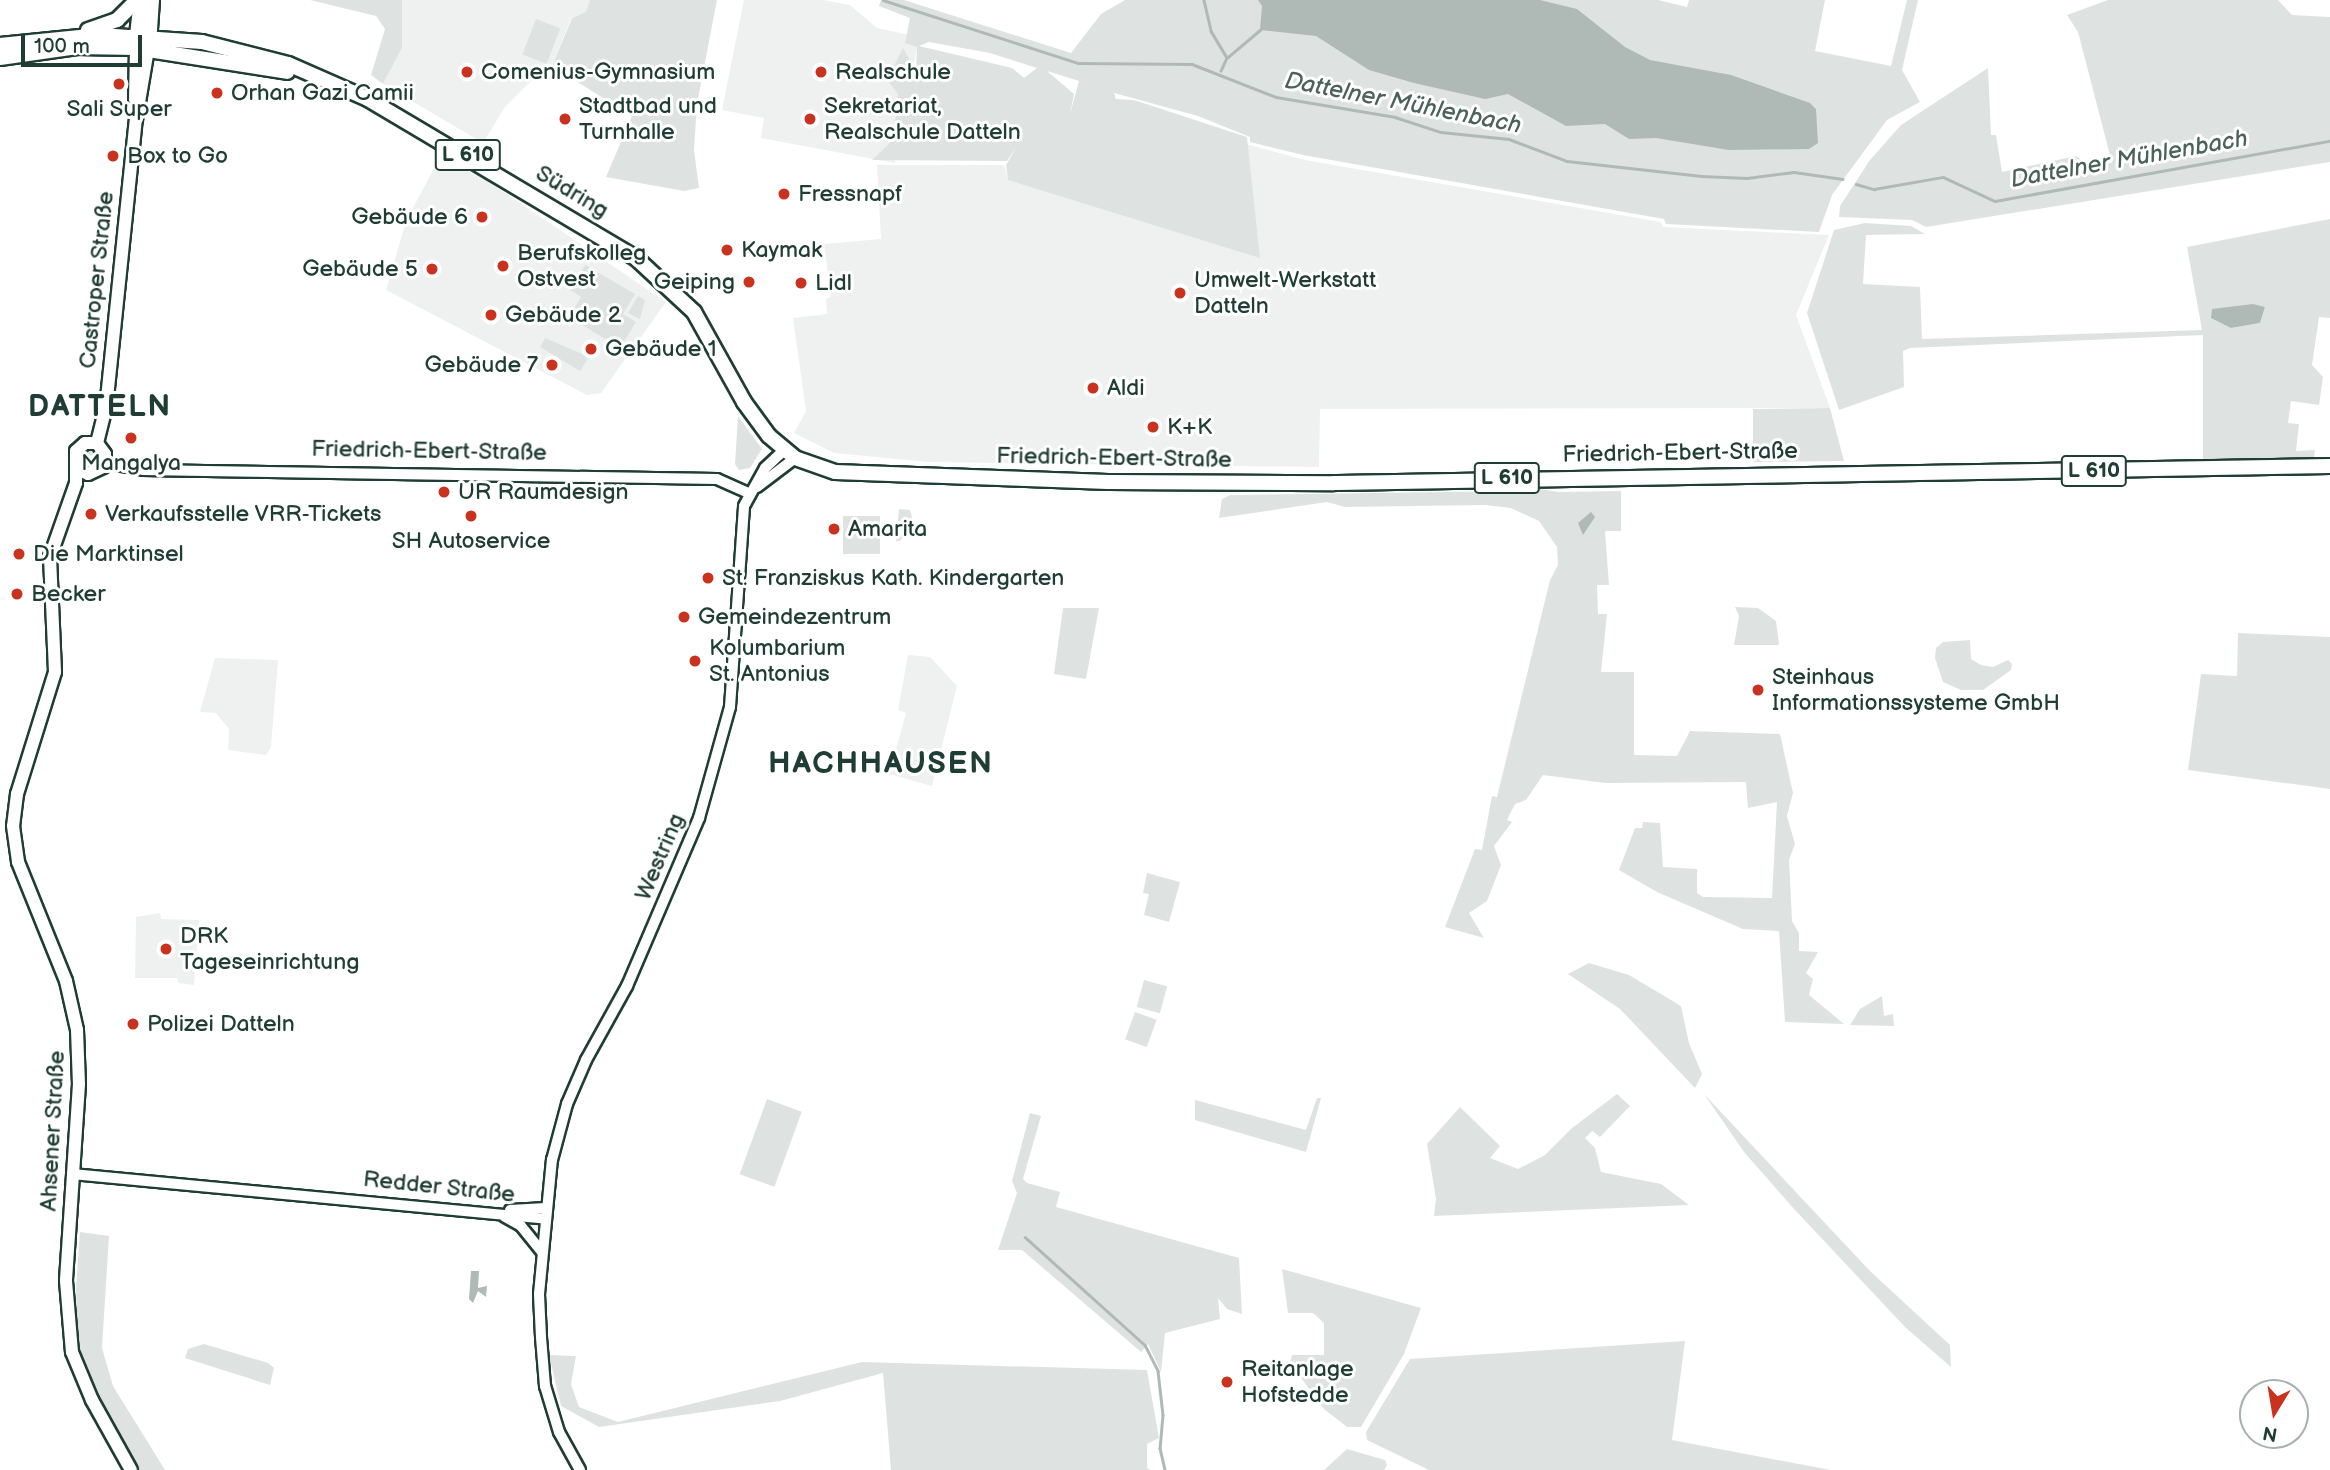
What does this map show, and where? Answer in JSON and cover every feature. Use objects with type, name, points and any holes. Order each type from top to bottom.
[{"type":"main road","points":[[66,36],[103,27],[125,15],[139,0]]},
{"type":"main road","name":"Castroper Straße","points":[[139,0],[143,43]]},
{"type":"main road","name":"Castroper Straße","points":[[97,443],[106,408],[143,43],[152,0]]},
{"type":"main road","name":"Südring","points":[[0,45],[66,36],[251,52],[342,86],[439,138],[645,266],[694,312],[755,419],[790,454]]},
{"type":"main road","name":"Südring","points":[[0,58],[77,47],[143,43]]},
{"type":"main road","points":[[85,443],[97,443],[105,463],[99,471],[83,472],[76,451],[85,443]]},
{"type":"main road","name":"Friedrich-Ebert-Straße","points":[[790,454],[851,474],[1154,483],[2330,466]]},
{"type":"main road","name":"Ahsener Straße","points":[[83,472],[56,532],[50,561],[53,577],[54,672],[17,794],[13,826],[18,862],[66,981],[78,1030],[79,1084],[66,1281],[72,1352],[92,1400],[131,1470]]},
{"type":"street","name":"Westring","points":[[546,1208],[567,1104],[666,898],[699,818],[724,740],[742,519],[749,494],[790,454]]},
{"type":"street","name":"Friedrich-Ebert-Straße","points":[[105,463],[143,470],[717,479],[749,494]]},
{"type":"street","name":"Redder Straße","points":[[72,1174],[496,1213],[546,1208],[539,1294],[545,1385],[559,1432],[580,1470]]},
{"type":"street","points":[[496,1213],[521,1226],[542,1252]]},
{"type":"shaded area","points":[[310,0],[402,0],[402,48],[383,84],[371,75],[385,29],[376,16]]},
{"type":"shaded area","name":"Comenius-Gymnasium","points":[[402,0],[590,0],[586,12],[571,18],[550,71],[539,73],[505,107],[483,143],[383,84],[402,48]]},
{"type":"shaded area","points":[[590,0],[717,0],[697,104],[694,150],[699,188],[684,191],[606,177],[632,116],[563,73],[550,71],[572,18],[586,12]]},
{"type":"shaded area","name":"Realschule","points":[[744,0],[823,0],[850,5],[877,28],[919,37],[895,163],[761,138],[764,118],[722,110]]},
{"type":"shaded area","points":[[881,0],[904,0],[1071,53],[1101,14],[1125,0],[1658,0],[1687,7],[1689,0],[1825,0],[1815,51],[1891,66],[1907,0],[1918,0],[1902,70],[1920,102],[1887,120],[1832,195],[1819,232],[1666,224],[1664,219],[1303,155],[1250,142],[1250,137],[1198,116],[1114,93],[1116,99],[1134,100],[1247,137],[1260,258],[1008,180],[1006,165],[1017,146],[1007,161],[872,160],[889,144],[898,94],[887,80],[903,48],[916,71],[917,47],[905,43],[910,18],[879,6]],"holes":[[[929,42],[990,53],[1037,68],[1024,78],[1012,68],[919,46]],[[1047,71],[1079,81],[1070,114],[1074,94]]]},
{"type":"shaded area","points":[[1258,0],[1540,0],[1577,9],[1625,47],[1650,60],[1731,75],[1810,103],[1816,109],[1818,143],[1809,149],[1729,150],[1656,138],[1629,139],[1605,124],[1566,126],[1508,94],[1485,99],[1414,83],[1369,70],[1316,36],[1260,30],[1262,6]]},
{"type":"shaded area","points":[[2108,0],[2278,0],[2292,15],[2330,17],[2330,162],[1926,227],[1912,220],[1839,217],[1840,206],[1870,160],[1901,125],[1988,68],[1991,135],[1996,135],[2002,172],[2076,156],[2088,164],[2112,163],[2078,32],[2067,15]]},
{"type":"shaded area","points":[[536,19],[560,28],[547,64],[522,54]]},
{"type":"shaded area","points":[[1246,144],[1305,160],[1661,222],[1663,227],[1829,235],[1796,315],[1830,408],[1320,409],[1319,467],[928,462],[834,453],[794,433],[806,411],[793,318],[827,314],[826,299],[831,297],[824,244],[881,239],[877,165],[1004,165],[1008,180],[1064,195]]},
{"type":"shaded area","name":"Berufskolleg Ostvest","points":[[440,157],[486,180],[666,302],[601,393],[587,395],[386,290],[406,221]]},
{"type":"shaded area","points":[[2330,219],[2330,318],[2319,317],[2312,365],[2323,377],[2319,405],[2291,401],[2288,423],[2299,424],[2296,451],[2315,450],[2314,458],[2203,462],[2203,335],[1910,348],[1903,351],[1904,387],[1839,410],[1807,313],[1834,230],[1865,223],[1911,226],[1925,234],[1866,235],[1863,284],[1920,287],[1922,339],[2202,330],[2187,247]],"holes":[[[2265,307],[2260,323],[2231,328],[2213,309]]]},
{"type":"shaded area","points":[[585,265],[635,294],[623,314],[636,322],[620,348],[569,317],[581,297],[570,290]]},
{"type":"shaded area","points":[[638,296],[645,300],[640,319],[628,313]]},
{"type":"shaded area","points":[[2253,304],[2265,307],[2260,323],[2231,328],[2211,318],[2212,309]]},
{"type":"shaded area","points":[[545,338],[589,357],[580,371],[540,347]]},
{"type":"shaded area","points":[[1830,408],[1844,461],[1753,462],[1753,409]]},
{"type":"shaded area","points":[[738,416],[762,449],[750,468],[739,470],[735,464]]},
{"type":"shaded area","points":[[91,450],[97,452],[97,464],[91,466],[85,464],[83,458],[85,452]]},
{"type":"shaded area","points":[[1521,486],[1558,492],[1621,491],[1621,531],[1605,531],[1609,585],[1597,585],[1598,614],[1607,614],[1601,672],[1634,672],[1634,755],[1677,756],[1690,731],[1780,734],[1793,793],[1787,816],[1795,844],[1789,860],[1792,921],[1799,933],[1799,951],[1818,952],[1806,973],[1813,979],[1809,995],[1844,1024],[1785,1022],[1779,931],[1743,929],[1657,892],[1619,870],[1635,828],[1642,828],[1643,822],[1660,823],[1663,867],[1697,869],[1697,893],[1703,897],[1772,898],[1777,802],[1748,808],[1746,782],[1605,783],[1543,775],[1526,800],[1515,804],[1507,820],[1512,822],[1494,846],[1501,865],[1487,901],[1469,913],[1484,938],[1445,927],[1475,849],[1482,850],[1492,796],[1497,797],[1550,580],[1558,565],[1557,547],[1539,521],[1511,508],[1485,505],[1345,507],[1327,502],[1219,518],[1222,499],[1230,495],[1515,491]]},
{"type":"shaded area","points":[[899,509],[910,510],[914,524],[900,541],[896,541]]},
{"type":"shaded area","points":[[1591,512],[1595,517],[1583,535],[1578,523]]},
{"type":"shaded area","points":[[843,516],[880,516],[880,554],[843,554]]},
{"type":"shaded area","points":[[1735,607],[1758,608],[1776,621],[1779,645],[1734,645],[1739,616]]},
{"type":"shaded area","points":[[1063,608],[1099,608],[1086,679],[1054,674]]},
{"type":"shaded area","points":[[2238,633],[2330,637],[2330,789],[2188,770],[2201,674],[2237,676]]},
{"type":"shaded area","points":[[1970,640],[1971,659],[1981,665],[1993,667],[2008,660],[2012,664],[2011,670],[1983,690],[1961,690],[1943,682],[1935,658],[1936,648],[1943,642]]},
{"type":"shaded area","points":[[908,655],[930,657],[957,686],[932,786],[889,774],[906,713],[898,710]]},
{"type":"shaded area","points":[[215,658],[278,660],[271,747],[266,755],[228,750],[229,729],[216,713],[200,712]]},
{"type":"shaded area","points":[[1147,873],[1180,882],[1169,922],[1144,915],[1149,894],[1143,893]]},
{"type":"shaded area","name":"DRK Tageseinrichtung","points":[[160,913],[161,919],[199,920],[194,985],[178,983],[177,978],[135,978],[136,917]]},
{"type":"shaded area","points":[[1589,963],[1629,975],[1681,1006],[1689,1043],[1702,1074],[1695,1088],[1620,1009],[1568,974]]},
{"type":"shaded area","points":[[1144,980],[1167,986],[1160,1013],[1137,1007]]},
{"type":"shaded area","points":[[1882,996],[1884,1016],[1893,1014],[1894,1026],[1850,1025],[1860,1009]]},
{"type":"shaded area","points":[[1135,1012],[1157,1020],[1147,1047],[1125,1039]]},
{"type":"shaded area","points":[[1617,1094],[1630,1106],[1600,1137],[1592,1131],[1585,1138],[1595,1148],[1601,1172],[1661,1184],[1689,1205],[1434,1216],[1436,1199],[1427,1144],[1460,1107],[1500,1146],[1490,1158],[1518,1169],[1545,1155],[1572,1128]]},
{"type":"shaded area","points":[[1704,1094],[1870,1271],[1950,1345],[1951,1367],[1906,1328],[1794,1209],[1744,1152]]},
{"type":"shaded area","points":[[1317,1098],[1321,1098],[1306,1152],[1195,1120],[1195,1100],[1306,1130]]},
{"type":"shaded area","points":[[767,1099],[802,1112],[774,1187],[740,1174]]},
{"type":"shaded area","points":[[1030,1113],[1041,1116],[1023,1179],[1027,1183],[1060,1192],[1056,1207],[1239,1258],[1242,1314],[1227,1309],[1218,1298],[1220,1319],[1165,1333],[1161,1372],[1148,1344],[1141,1352],[1022,1250],[998,1250],[1017,1193],[1012,1181]]},
{"type":"shaded area","points":[[80,1232],[109,1236],[102,1348],[113,1386],[165,1470],[140,1470],[102,1408],[85,1369],[78,1340],[76,1289]]},
{"type":"shaded area","points":[[1282,1269],[1421,1308],[1404,1354],[1361,1427],[1347,1427],[1324,1409],[1290,1363],[1292,1355],[1324,1355],[1324,1323],[1313,1313],[1288,1313]]},
{"type":"shaded area","points":[[471,1271],[479,1271],[478,1288],[487,1286],[486,1297],[478,1291],[473,1303],[469,1299]]},
{"type":"shaded area","points":[[1685,1341],[1672,1440],[1831,1470],[1429,1470],[1367,1440],[1366,1432],[1410,1359]]},
{"type":"shaded area","points":[[204,1344],[268,1363],[274,1368],[270,1385],[185,1358],[188,1349]]},
{"type":"shaded area","points":[[549,1355],[576,1356],[571,1384],[579,1407],[618,1422],[862,1362],[1147,1370],[1159,1438],[1147,1444],[1147,1468],[1151,1470],[891,1470],[883,1373],[780,1401],[599,1427],[561,1406]]},
{"type":"shaded area","points":[[1347,1449],[1385,1460],[1387,1465],[1384,1470],[1324,1470]]},
{"type":"waterway","name":"Dattelner Mühlenbach","points":[[883,0],[1078,63],[1192,64],[1276,97],[1395,117],[1441,132],[1509,139],[1567,161],[1701,176],[1747,178],[1794,172],[1843,179]]},
{"type":"waterway","points":[[1204,0],[1211,31],[1227,58],[1221,71]]},
{"type":"waterway","points":[[1228,57],[1260,30]]},
{"type":"waterway","name":"Dattelner Mühlenbach","points":[[1856,184],[1874,189],[1943,177],[1995,201],[2330,141]]},
{"type":"waterway","points":[[1025,1237],[1145,1345],[1158,1371],[1163,1415],[1160,1448],[1165,1470]]},
{"type":"place","name":"Comenius-Gymnasium","points":[[467,72]]},
{"type":"place","name":"Realschule","points":[[821,72]]},
{"type":"place","name":"Sali Super","points":[[119,84]]},
{"type":"place","name":"Orhan Gazi Camii","points":[[217,93]]},
{"type":"place","name":"Stadtbad und Turnhalle","points":[[565,119]]},
{"type":"place","name":"Sekretariat, Realschule Datteln","points":[[810,119]]},
{"type":"place","name":"Box to Go","points":[[113,156]]},
{"type":"place","name":"Fressnapf","points":[[784,194]]},
{"type":"place","name":"Gebäude 6","points":[[482,217]]},
{"type":"place","name":"Kaymak","points":[[727,250]]},
{"type":"place","name":"Berufskolleg Ostvest","points":[[503,266]]},
{"type":"place","name":"Gebäude 5","points":[[432,269]]},
{"type":"place","name":"Geiping","points":[[749,282]]},
{"type":"place","name":"Lidl","points":[[801,283]]},
{"type":"place","name":"Umwelt-Werkstatt Datteln","points":[[1180,293]]},
{"type":"place","name":"Gebäude 2","points":[[491,315]]},
{"type":"place","name":"Gebäude 1","points":[[591,349]]},
{"type":"place","name":"Gebäude 7","points":[[552,365]]},
{"type":"place","name":"Aldi","points":[[1093,388]]},
{"type":"place","name":"K+K","points":[[1153,427]]},
{"type":"place","name":"Mangalya","points":[[131,438]]},
{"type":"place","name":"UR Raumdesign","points":[[444,492]]},
{"type":"place","name":"Verkaufsstelle VRR-Tickets","points":[[91,514]]},
{"type":"place","name":"SH Autoservice","points":[[471,516]]},
{"type":"place","name":"Amarita","points":[[834,529]]},
{"type":"place","name":"Die Marktinsel","points":[[19,554]]},
{"type":"place","name":"St. Franziskus Kath. Kindergarten","points":[[708,578]]},
{"type":"place","name":"Becker","points":[[17,594]]},
{"type":"place","name":"Gemeindezentrum","points":[[684,617]]},
{"type":"place","name":"Kolumbarium St. Antonius","points":[[695,661]]},
{"type":"place","name":"Steinhaus Informationssysteme GmbH","points":[[1758,690]]},
{"type":"place","name":"DRK Tageseinrichtung","points":[[166,949]]},
{"type":"place","name":"Polizei Datteln","points":[[133,1024]]},
{"type":"place","name":"Reitanlage Hofstedde","points":[[1227,1382]]},
{"type":"district","name":"DATTELN","points":[[100,407]]},
{"type":"district","name":"HACHHAUSEN","points":[[881,764]]}]
